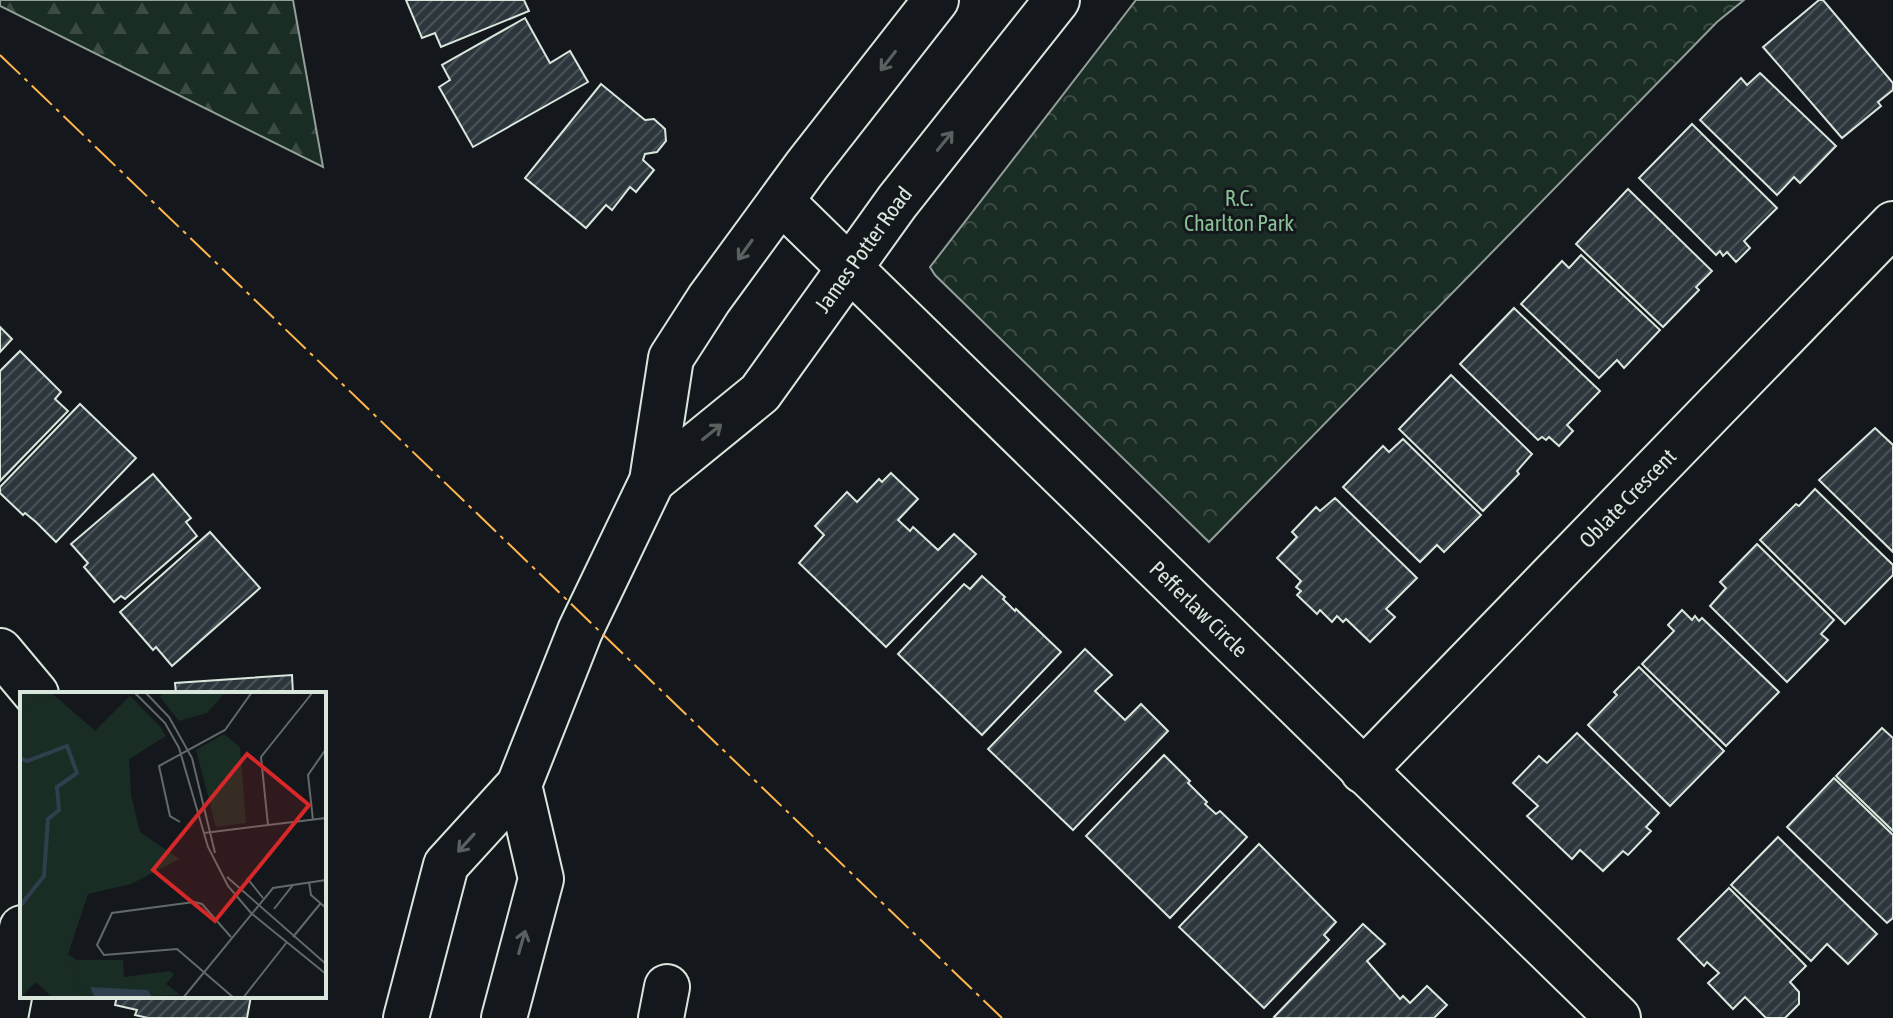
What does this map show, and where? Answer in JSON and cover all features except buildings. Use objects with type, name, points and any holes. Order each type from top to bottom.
[{"type":"street","name":"James Potter Road","points":[[406,1018],[446,865],[519,785],[580,631],[652,481],[671,358],[709,299],[781,201],[936,0]]},
{"type":"street","name":"James Potter Road","points":[[652,481],[760,393],[897,202],[1057,0]]},
{"type":"street","name":"Pefferlaw Circle","points":[[781,201],[1618,1018]]},
{"type":"street","name":"Oblate Crescent","points":[[1363,771],[1893,224]]},
{"type":"street","points":[[0,651],[34,692]]},
{"type":"street","points":[[504,1018],[541,879],[519,785]]},
{"type":"street","points":[[5,1018],[20,939]]},
{"type":"green space","points":[[0,0],[293,0],[323,167],[0,6]]},
{"type":"green space","name":"R.C. Charlton Park","points":[[1136,0],[1744,0],[1717,22],[1209,542],[930,267]]},
{"type":"power","points":[[0,55],[1002,1018]]}]
